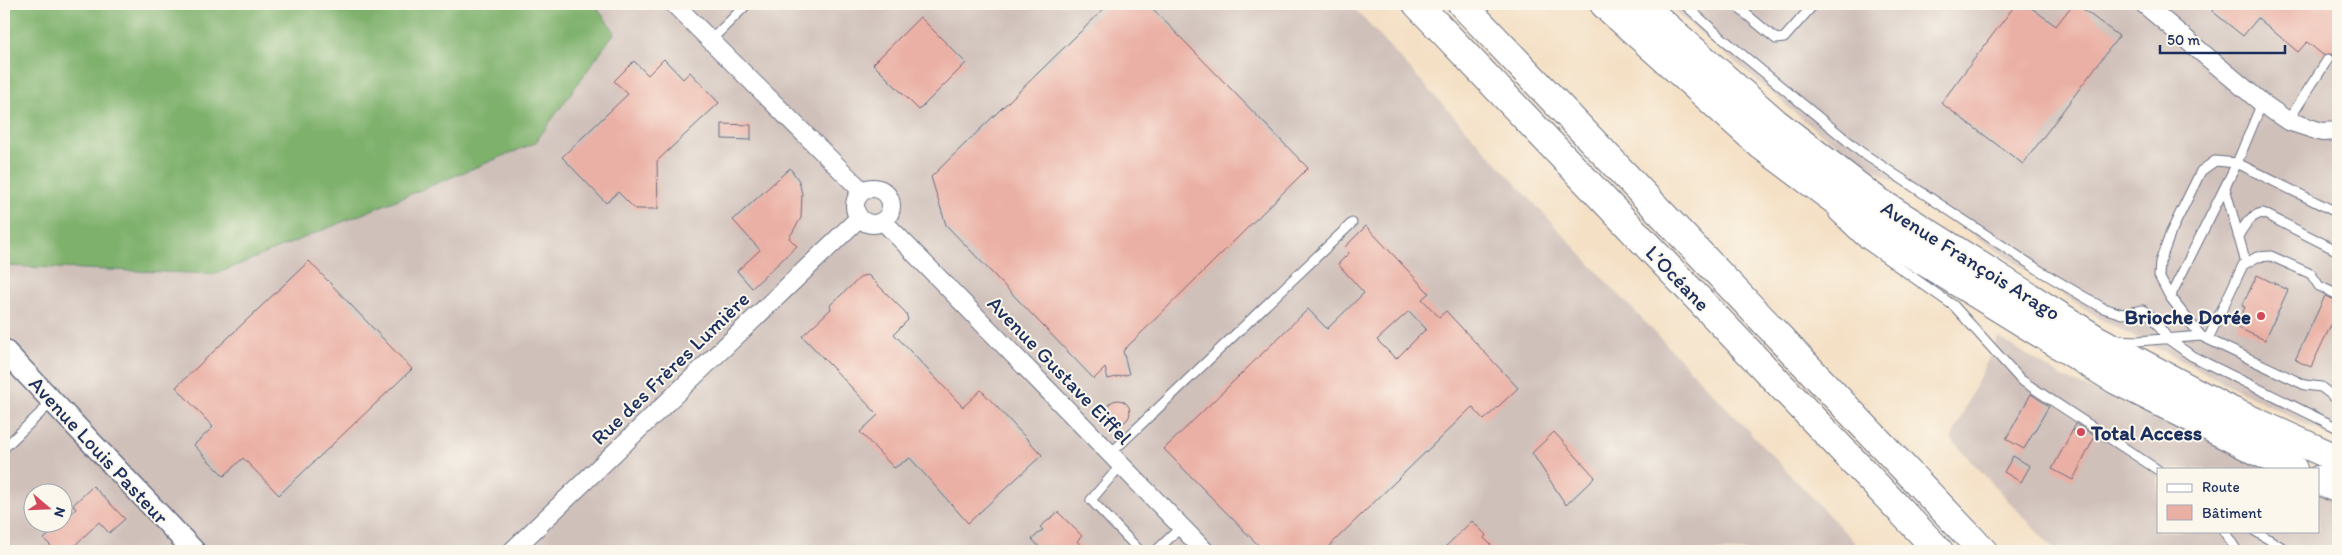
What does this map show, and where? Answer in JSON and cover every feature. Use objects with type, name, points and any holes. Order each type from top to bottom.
[{"type":"main road","name":"L’Océane","points":[[1417,4],[1938,551]]},
{"type":"main road","name":"L’Océane","points":[[1462,4],[1983,551]]},
{"type":"main road","name":"Avenue François Arago","points":[[1604,4],[1762,146],[1883,236],[2116,380],[2292,468]]},
{"type":"main road","name":"Avenue François Arago","points":[[1641,4],[1776,123],[1876,200],[2096,339],[2227,409],[2338,459]]},
{"type":"main road","points":[[2320,481],[2338,489]]},
{"type":"street","points":[[674,4],[862,191]]},
{"type":"street","points":[[2144,4],[2262,103],[2288,121],[2322,132],[2338,131]]},
{"type":"street","points":[[870,188],[879,188],[887,193],[891,202],[890,211],[884,220],[875,224],[867,223],[860,218],[855,210],[856,199],[862,191],[870,188]]},
{"type":"street","name":"Rue des Frères Lumière","points":[[512,551],[860,218]]},
{"type":"street","name":"Avenue Gustave Eiffel","points":[[884,220],[1204,551]]},
{"type":"street","name":"Avenue Louis Pasteur","points":[[4,350],[194,551]]},
{"type":"lane","points":[[711,40],[747,4]]},
{"type":"lane","points":[[1684,4],[1722,38],[1862,152],[2042,272],[2103,308],[2122,314],[2143,310],[2152,317],[2168,340],[2192,356],[2338,428]]},
{"type":"lane","points":[[1734,4],[1776,39],[1784,38],[1814,4]]},
{"type":"lane","points":[[2288,121],[2328,60]]},
{"type":"lane","points":[[2170,297],[2237,163],[2262,103]]},
{"type":"lane","points":[[1762,146],[1860,240],[1954,306],[2021,380],[2157,469]]},
{"type":"lane","points":[[2338,213],[2237,163],[2215,161],[2201,171],[2171,232],[2160,262],[2159,276],[2170,297],[2205,338],[2305,385],[2321,387],[2338,400]]},
{"type":"lane","points":[[2225,188],[2246,263]]},
{"type":"lane","points":[[2238,236],[2255,214],[2263,213],[2338,251]]},
{"type":"lane","points":[[1140,551],[1091,500],[1115,460],[1352,223]]},
{"type":"lane","points":[[2205,338],[2243,265],[2257,257],[2271,256],[2311,274],[2319,286],[2338,295]]},
{"type":"lane","points":[[2096,339],[2138,341],[2205,338]]},
{"type":"lane","points":[[4,448],[53,401]]},
{"type":"lane","points":[[1156,551],[1181,527]]},
{"type":"lane","points":[[2225,532],[2236,551]]},
{"type":"lane","points":[[2257,532],[2288,551]]},
{"type":"shaded area","points":[[4,4],[1350,4],[1605,280],[1863,551],[4,551]]},
{"type":"shaded area","points":[[1666,4],[2338,4],[2338,441],[2102,320],[1814,129]]},
{"type":"shaded area","points":[[1998,337],[2064,378],[2280,468],[2157,468],[2157,532],[2320,532],[2320,485],[2338,492],[2338,551],[2055,551],[1951,439]]},
{"type":"green space","points":[[4,4],[594,4],[615,32],[535,143],[216,274],[4,266]]},
{"type":"building","points":[[1109,4],[1148,4],[1308,168],[1123,351],[1129,374],[1108,379],[1105,368],[1094,379],[946,225],[931,177]]},
{"type":"building","points":[[2016,4],[2026,4],[2056,26],[2073,4],[2076,4],[2119,36],[2023,164],[1941,103]]},
{"type":"building","points":[[2218,4],[2338,4],[2338,68],[2333,63],[2334,59],[2331,54],[2323,55],[2307,42],[2298,52],[2258,18],[2243,36],[2212,11]]},
{"type":"building","points":[[920,17],[966,63],[919,110],[873,64]]},
{"type":"building","points":[[664,59],[683,79],[690,72],[719,103],[657,161],[658,209],[635,209],[618,192],[606,203],[562,157],[628,94],[614,81],[634,61],[648,75]]},
{"type":"building","points":[[722,124],[751,125],[751,140],[722,139]]},
{"type":"building","points":[[790,168],[799,181],[802,194],[801,218],[789,238],[797,246],[752,288],[737,271],[760,250],[733,220]]},
{"type":"building","points":[[1366,226],[1429,293],[1422,299],[1439,317],[1446,311],[1518,388],[1484,420],[1472,407],[1324,551],[1264,551],[1164,449],[1308,309],[1327,329],[1364,293],[1338,264],[1349,253],[1344,248]],"holes":[[[1409,311],[1426,329],[1396,359],[1377,340]]]},
{"type":"building","points":[[309,261],[412,369],[279,495],[243,458],[224,476],[208,460],[194,445],[213,427],[176,387]]},
{"type":"building","points":[[868,275],[906,313],[908,320],[894,334],[963,407],[981,390],[1042,455],[968,523],[910,458],[894,468],[860,432],[878,415],[802,336],[831,309],[830,305],[862,276]]},
{"type":"building","points":[[2257,275],[2288,290],[2265,340],[2236,327],[2245,307],[2242,306]]},
{"type":"building","points":[[2325,296],[2338,301],[2338,310],[2311,367],[2295,360]]},
{"type":"building","points":[[2031,394],[2049,406],[2024,449],[2006,439]]},
{"type":"building","points":[[1118,400],[1126,404],[1130,412],[1126,420],[1118,424],[1110,420],[1106,412],[1110,404]]},
{"type":"building","points":[[2076,424],[2095,436],[2073,480],[2052,469]]},
{"type":"building","points":[[1554,432],[1595,477],[1566,505],[1532,453]]},
{"type":"building","points":[[2013,456],[2030,466],[2021,482],[2004,472]]},
{"type":"building","points":[[93,486],[125,519],[109,533],[99,522],[69,551],[56,551],[44,539],[51,532],[72,532],[72,513],[76,509],[73,505]]},
{"type":"building","points":[[1058,512],[1082,536],[1077,541],[1086,551],[1043,551],[1032,539],[1043,530],[1040,527]]},
{"type":"building","points":[[1472,521],[1486,535],[1484,538],[1497,551],[1441,551]]},
{"type":"place","name":"Brioche Dorée","points":[[2261,316]]},
{"type":"place","name":"Total Access","points":[[2081,432]]}]
